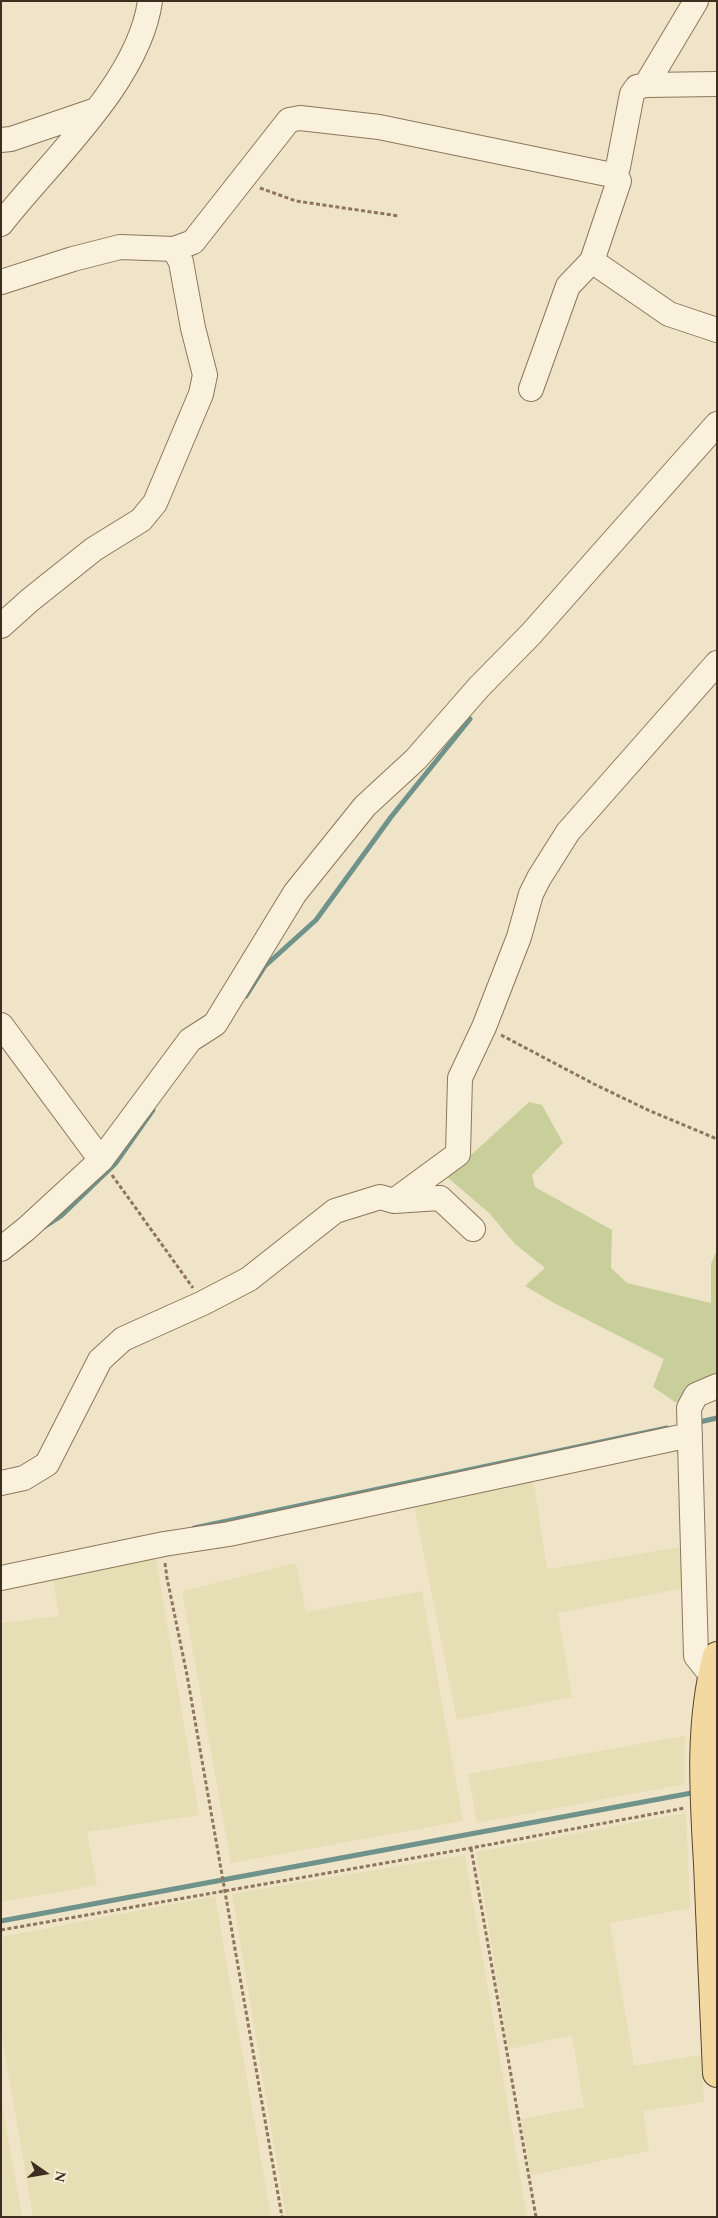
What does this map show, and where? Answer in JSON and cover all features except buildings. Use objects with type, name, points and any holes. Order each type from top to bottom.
[{"type":"main road","points":[[714,1666],[704,1740],[705,1804],[717,2072]]},
{"type":"street","points":[[1,224],[96,110],[127,65],[140,38],[150,1]]},
{"type":"street","points":[[646,85],[696,1]]},
{"type":"street","points":[[1,282],[120,247],[174,249],[193,242],[289,120],[300,118],[379,127],[607,174],[618,167],[632,94],[637,87],[646,85],[717,84]]},
{"type":"street","points":[[1,140],[11,139],[96,110]]},
{"type":"street","points":[[532,389],[568,286],[592,261],[619,182],[612,172]]},
{"type":"street","points":[[1,626],[30,600],[94,549],[140,520],[155,503],[202,394],[205,374],[193,328],[181,262],[174,249]]},
{"type":"street","points":[[592,261],[669,314],[717,330]]},
{"type":"street","points":[[1,1249],[26,1230],[101,1160],[190,1040],[215,1024],[295,893],[365,806],[416,759],[479,687],[531,634],[717,424]]},
{"type":"street","points":[[394,1201],[458,1154],[460,1078],[484,1027],[519,937],[531,894],[563,840],[717,663]]},
{"type":"street","points":[[1,1025],[101,1160]]},
{"type":"street","points":[[1,1483],[24,1478],[47,1464],[100,1360],[123,1339],[203,1303],[250,1279],[335,1211],[380,1197],[394,1201],[440,1198],[473,1229]]},
{"type":"street","points":[[714,1666],[696,1656],[689,1408],[696,1395],[717,1386]]},
{"type":"street","points":[[1,1578],[164,1544],[229,1534],[690,1435]]},
{"type":"path","points":[[241,181],[296,201],[398,216]]},
{"type":"path","points":[[484,1027],[648,1110],[717,1139]]},
{"type":"path","points":[[101,1160],[203,1303]]},
{"type":"path","points":[[164,1544],[167,1578],[187,1675],[282,2217]]},
{"type":"path","points":[[1,1930],[471,1848],[705,1804]]},
{"type":"path","points":[[471,1848],[536,2217]]},
{"type":"shaded area","points":[[533,1477],[547,1569],[686,1546],[688,1587],[558,1613],[572,1697],[457,1720],[413,1500]]},
{"type":"shaded area","points":[[156,1559],[199,1815],[87,1832],[97,1885],[1,1902],[1,1623],[59,1616],[53,1578]]},
{"type":"shaded area","points":[[296,1563],[306,1612],[422,1591],[463,1821],[231,1863],[182,1591]]},
{"type":"shaded area","points":[[685,1736],[685,1784],[477,1823],[468,1774]]},
{"type":"shaded area","points":[[686,1813],[690,1908],[610,1923],[634,2066],[701,2055],[704,2102],[643,2111],[649,2151],[531,2175],[521,2119],[584,2107],[572,2035],[509,2049],[476,1852]]},
{"type":"shaded area","points":[[465,1855],[527,2217],[286,2217],[232,1894]]},
{"type":"shaded area","points":[[215,1896],[271,2217],[33,2217],[1,2031],[1,1937]]},
{"type":"shaded area","points":[[1,2098],[22,2217],[1,2217]]},
{"type":"green space","points":[[529,1102],[542,1105],[563,1143],[532,1175],[535,1187],[612,1230],[611,1268],[627,1283],[711,1303],[711,1264],[717,1249],[717,1396],[675,1402],[653,1387],[664,1359],[554,1303],[525,1286],[545,1268],[515,1244],[489,1213],[447,1177]]},
{"type":"waterway","points":[[246,996],[265,966],[316,920],[391,817],[470,719]]},
{"type":"waterway","points":[[44,1227],[61,1216],[115,1164],[153,1110]]},
{"type":"waterway","points":[[695,1423],[717,1418]]},
{"type":"waterway","points":[[194,1528],[667,1428]]},
{"type":"waterway","points":[[1,1921],[697,1792]]}]
